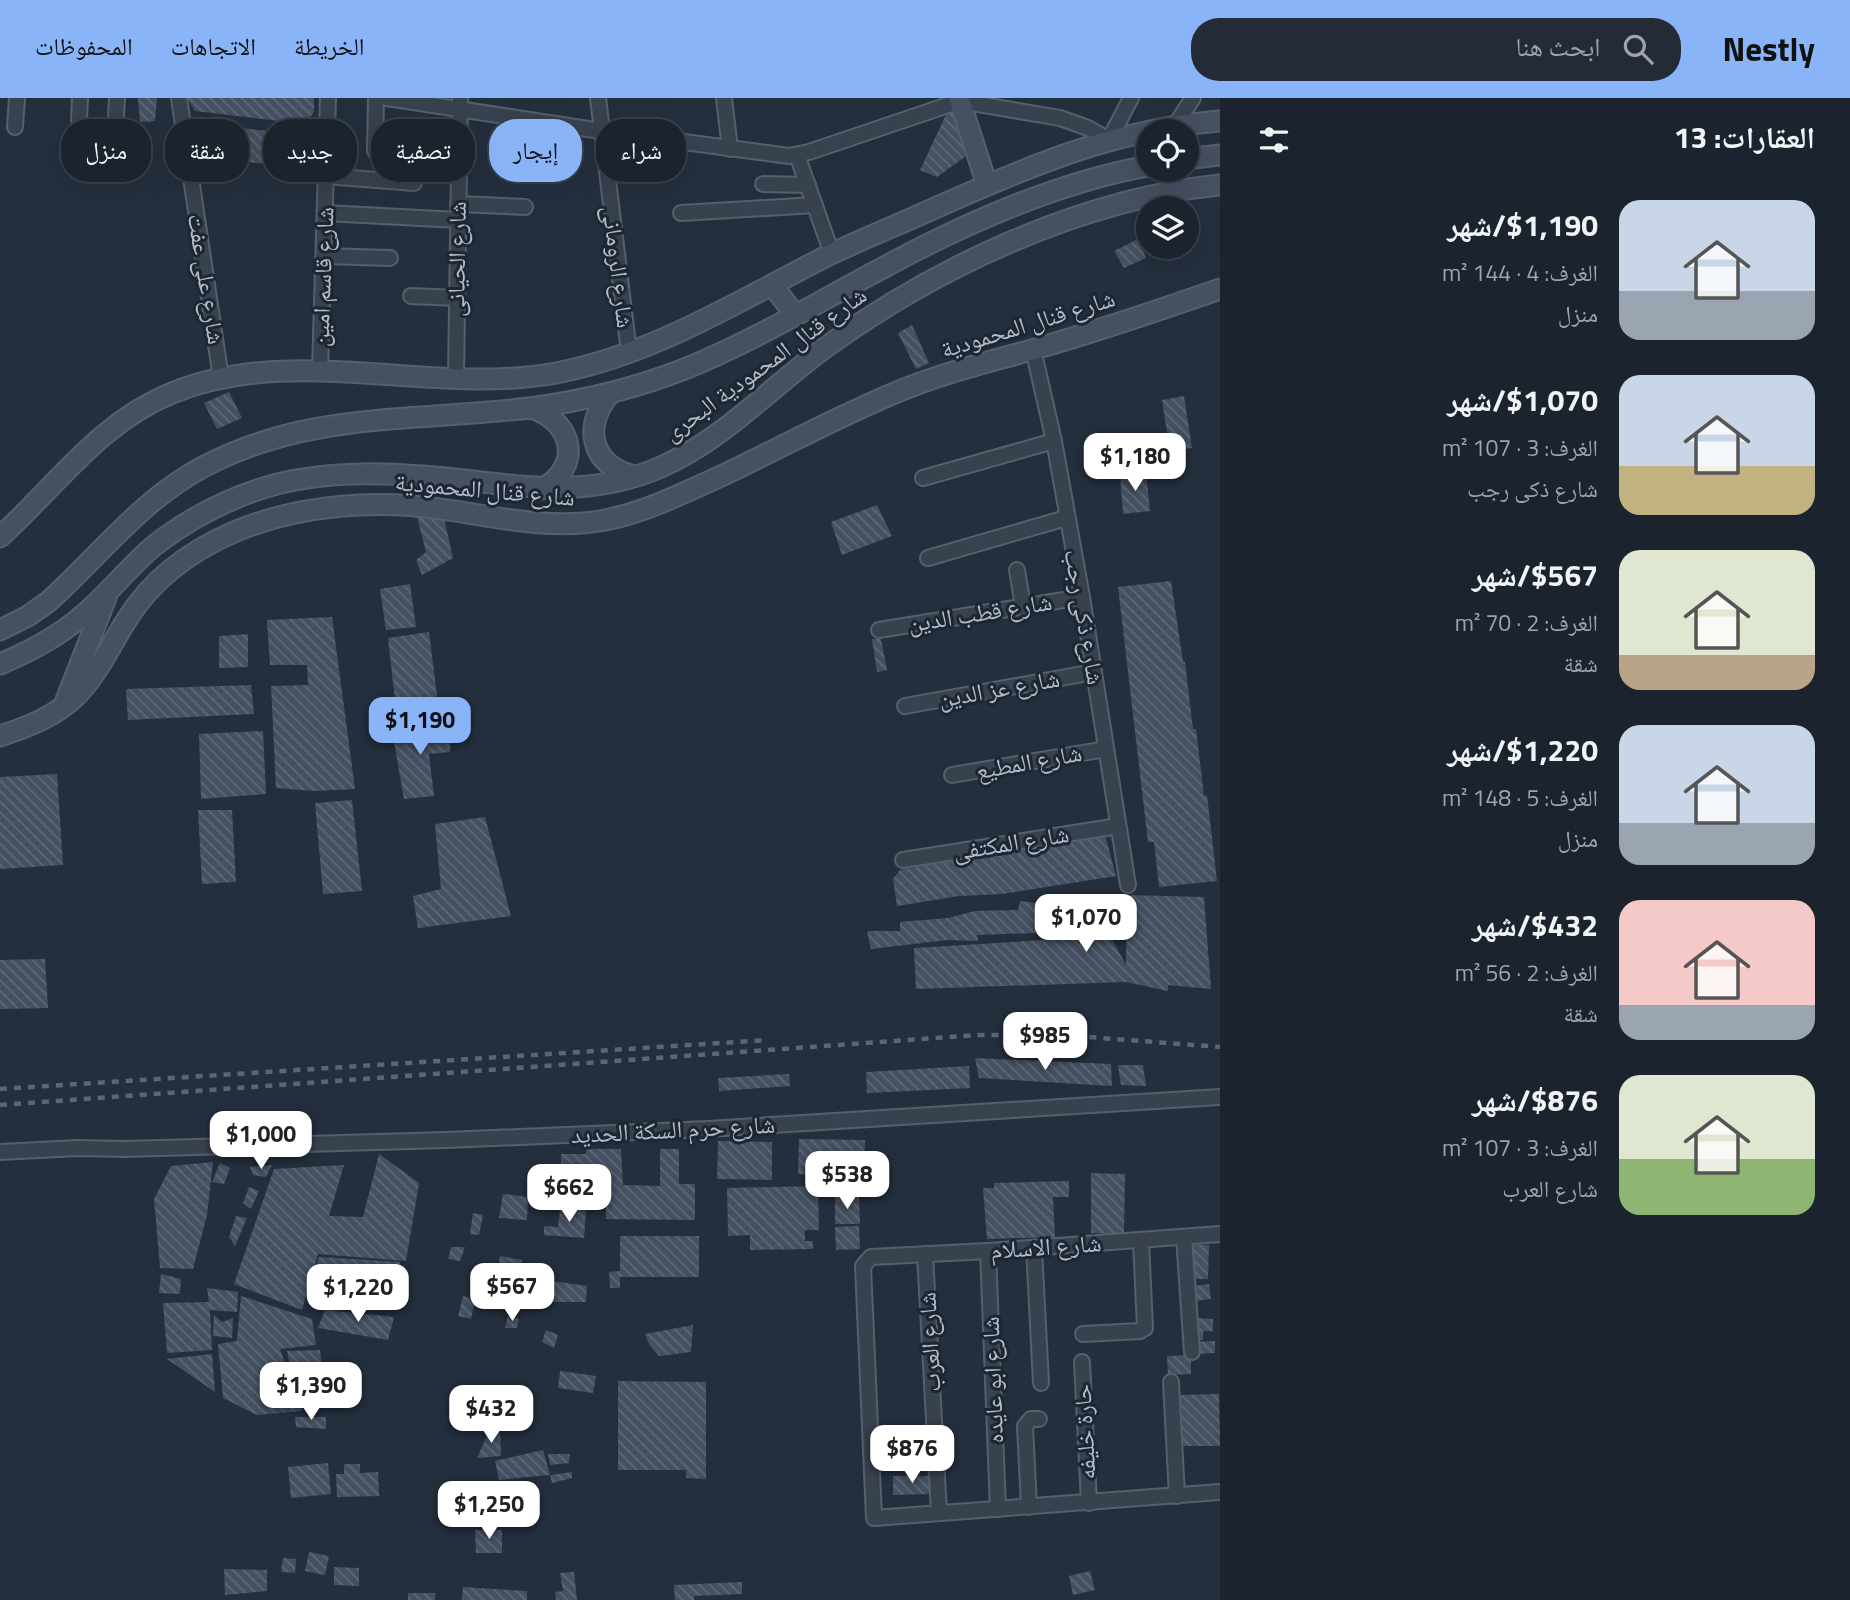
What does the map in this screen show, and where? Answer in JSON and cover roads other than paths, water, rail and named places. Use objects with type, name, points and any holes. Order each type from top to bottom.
[{"type":"main road","points":[[959,99],[987,185]]},
{"type":"main road","points":[[1199,124],[1220,121]]},
{"type":"main road","points":[[0,537],[83,452],[124,419],[171,393],[221,378],[260,373],[320,372],[456,378],[531,377],[581,367],[674,335],[832,254],[1027,168],[1109,139],[1136,134]]},
{"type":"main road","points":[[1199,157],[1220,155]]},
{"type":"main road","name":"شارع قنال المحمودية البحرى","points":[[0,630],[48,602],[156,498],[200,469],[242,448],[289,433],[344,422],[531,408],[611,393],[689,367],[937,241],[1027,201],[1136,169]]},
{"type":"main road","name":"شارع قنال المحمودية البحرى","points":[[0,664],[59,634],[85,614],[154,546],[188,522],[250,492],[301,479],[341,474],[381,473],[541,489],[573,489],[636,476],[659,468],[701,445],[828,345],[959,266],[1040,231],[1088,214],[1172,192],[1220,185]]},
{"type":"main road","points":[[773,286],[795,315]]},
{"type":"main road","name":"شارع قنال المحمودية","points":[[0,736],[30,725],[63,707],[93,675],[134,608],[160,579],[194,553],[234,532],[300,512],[376,505],[417,506],[545,523],[607,520],[684,493],[905,389],[1220,289]]},
{"type":"main road","points":[[611,393],[597,411],[593,433],[595,443],[606,463],[625,474],[636,476]]},
{"type":"main road","points":[[531,408],[553,418],[562,427],[567,438],[566,463],[561,474],[541,489]]},
{"type":"main road","points":[[63,707],[109,590]]},
{"type":"street","points":[[15,127],[17,98]]},
{"type":"street","points":[[79,119],[80,98]]},
{"type":"street","points":[[116,116],[117,98]]},
{"type":"street","name":"شارع على عفت","points":[[179,98],[221,378]]},
{"type":"street","name":"شارع قاسم امين","points":[[327,119],[328,98]]},
{"type":"street","points":[[376,98],[376,119]]},
{"type":"street","points":[[387,98],[460,104],[596,130]]},
{"type":"street","name":"شارع الرومانى","points":[[598,98],[600,119]]},
{"type":"street","points":[[724,98],[730,149]]},
{"type":"street","points":[[686,143],[776,155],[797,155],[959,99],[1027,104],[1109,139],[1132,98]]},
{"type":"street","points":[[1179,119],[1193,98]]},
{"type":"street","name":"شارع الحيانى","points":[[456,378],[460,104]]},
{"type":"street","points":[[797,155],[832,254]]},
{"type":"street","points":[[357,178],[414,183]]},
{"type":"street","name":"شارع قاسم امين","points":[[320,372],[326,182]]},
{"type":"street","name":"شارع الرومانى","points":[[607,182],[628,352]]},
{"type":"street","points":[[763,184],[808,185]]},
{"type":"street","points":[[458,204],[525,207]]},
{"type":"street","points":[[681,213],[815,205]]},
{"type":"street","points":[[325,213],[457,220]]},
{"type":"street","points":[[324,256],[390,258]]},
{"type":"street","points":[[411,296],[457,299]]},
{"type":"street","name":"شارع ذكى رجب","points":[[1033,349],[1054,441],[1082,597],[1128,885]]},
{"type":"street","points":[[923,478],[1054,441]]},
{"type":"street","points":[[928,558],[1066,518]]},
{"type":"street","points":[[1017,570],[1023,606]]},
{"type":"street","name":"شارع قطب الدين","points":[[879,630],[1082,597]]},
{"type":"street","name":"شارع عز الدين","points":[[905,706],[1094,672]]},
{"type":"street","name":"شارع المطيع","points":[[952,775],[1106,749]]},
{"type":"street","name":"شارع المكتفى","points":[[903,860],[1118,826]]},
{"type":"street","name":"شارع حرم السكة الحديد","points":[[0,1152],[446,1140],[694,1129],[1220,1097]]},
{"type":"street","name":"شارع الاسلام","points":[[939,1513],[874,1518],[863,1266],[871,1257],[1220,1234]]},
{"type":"street","points":[[1184,1237],[1192,1352]]},
{"type":"street","points":[[1083,1334],[1140,1331],[1145,1328],[1141,1241]]},
{"type":"street","points":[[1034,1248],[1041,1383]]},
{"type":"street","name":"شارع ابو عايده","points":[[988,1251],[998,1509]]},
{"type":"street","name":"شارع العرب","points":[[925,1254],[939,1513]]},
{"type":"street","name":"حارة خليفه","points":[[1082,1362],[1088,1503]]},
{"type":"street","points":[[1171,1382],[1177,1496]]},
{"type":"street","points":[[1029,1507],[1025,1426],[1031,1419],[1039,1419]]},
{"type":"street","points":[[939,1513],[1220,1492]]},
{"type":"railway","points":[[0,1105],[979,1035],[1062,1035],[1220,1047]]},
{"type":"railway","points":[[0,1089],[768,1040]]}]
